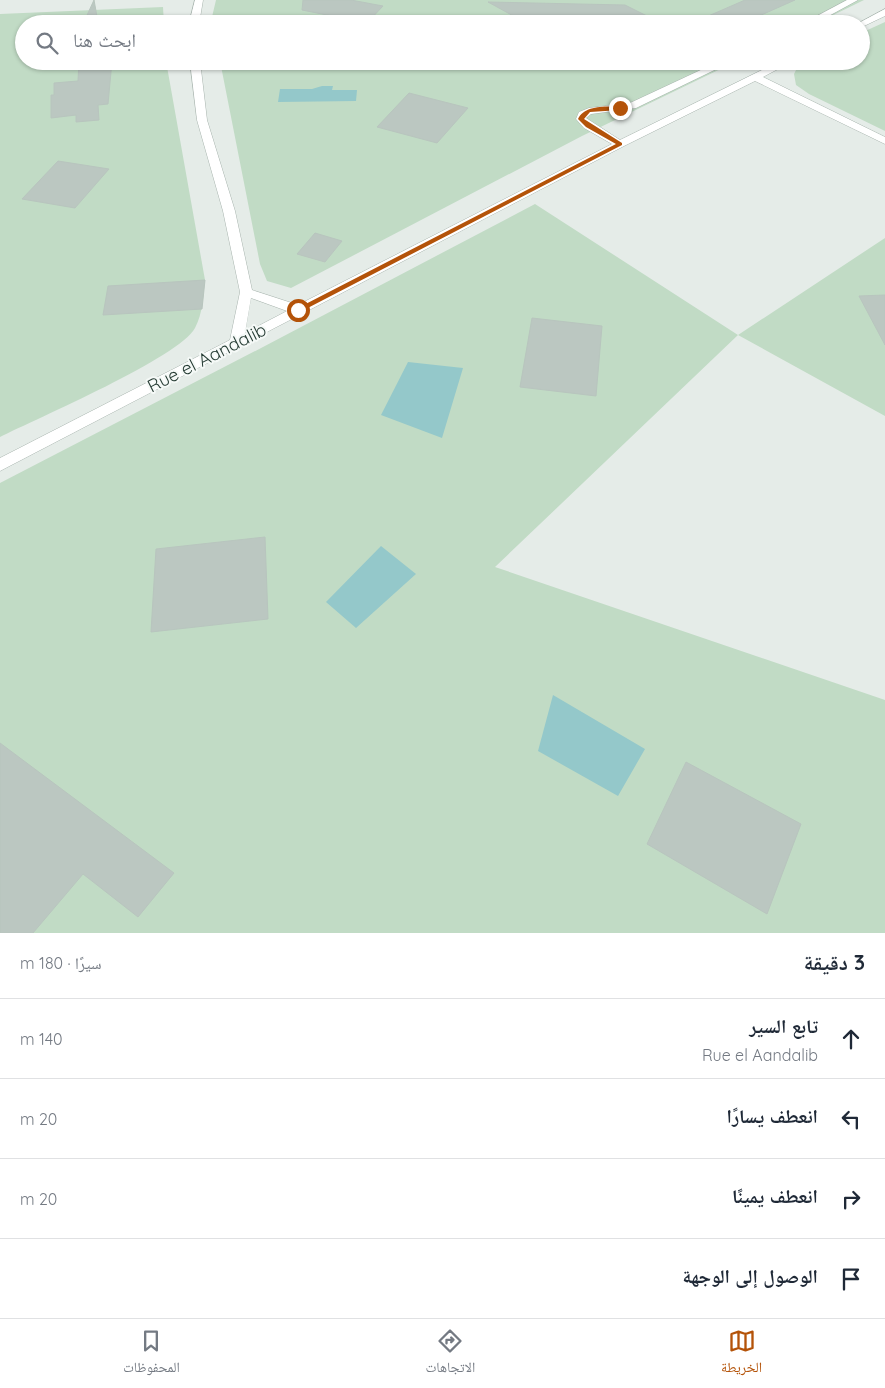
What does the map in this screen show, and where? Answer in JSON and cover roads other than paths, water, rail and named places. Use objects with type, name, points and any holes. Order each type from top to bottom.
[{"type":"street","points":[[196,15],[199,0]]},
{"type":"street","points":[[824,15],[854,0]]},
{"type":"street","points":[[870,20],[885,12]]},
{"type":"street","points":[[196,70],[202,120],[229,211],[246,292],[236,343]]},
{"type":"street","points":[[620,144],[588,126],[581,119],[583,114],[589,110],[632,106],[709,70]]},
{"type":"street","name":"Rue el Aandalib","points":[[0,465],[620,144],[771,70]]},
{"type":"street","points":[[756,78],[885,141]]},
{"type":"street","points":[[246,292],[298,310]]},
{"type":"water","points":[[322,86],[333,86],[332,90],[357,90],[356,101],[278,102],[280,89],[312,89]]},
{"type":"water","points":[[408,362],[463,368],[442,438],[381,415]]},
{"type":"water","points":[[381,546],[416,574],[356,628],[326,602]]},
{"type":"water","points":[[553,695],[645,749],[618,796],[538,751]]}]
